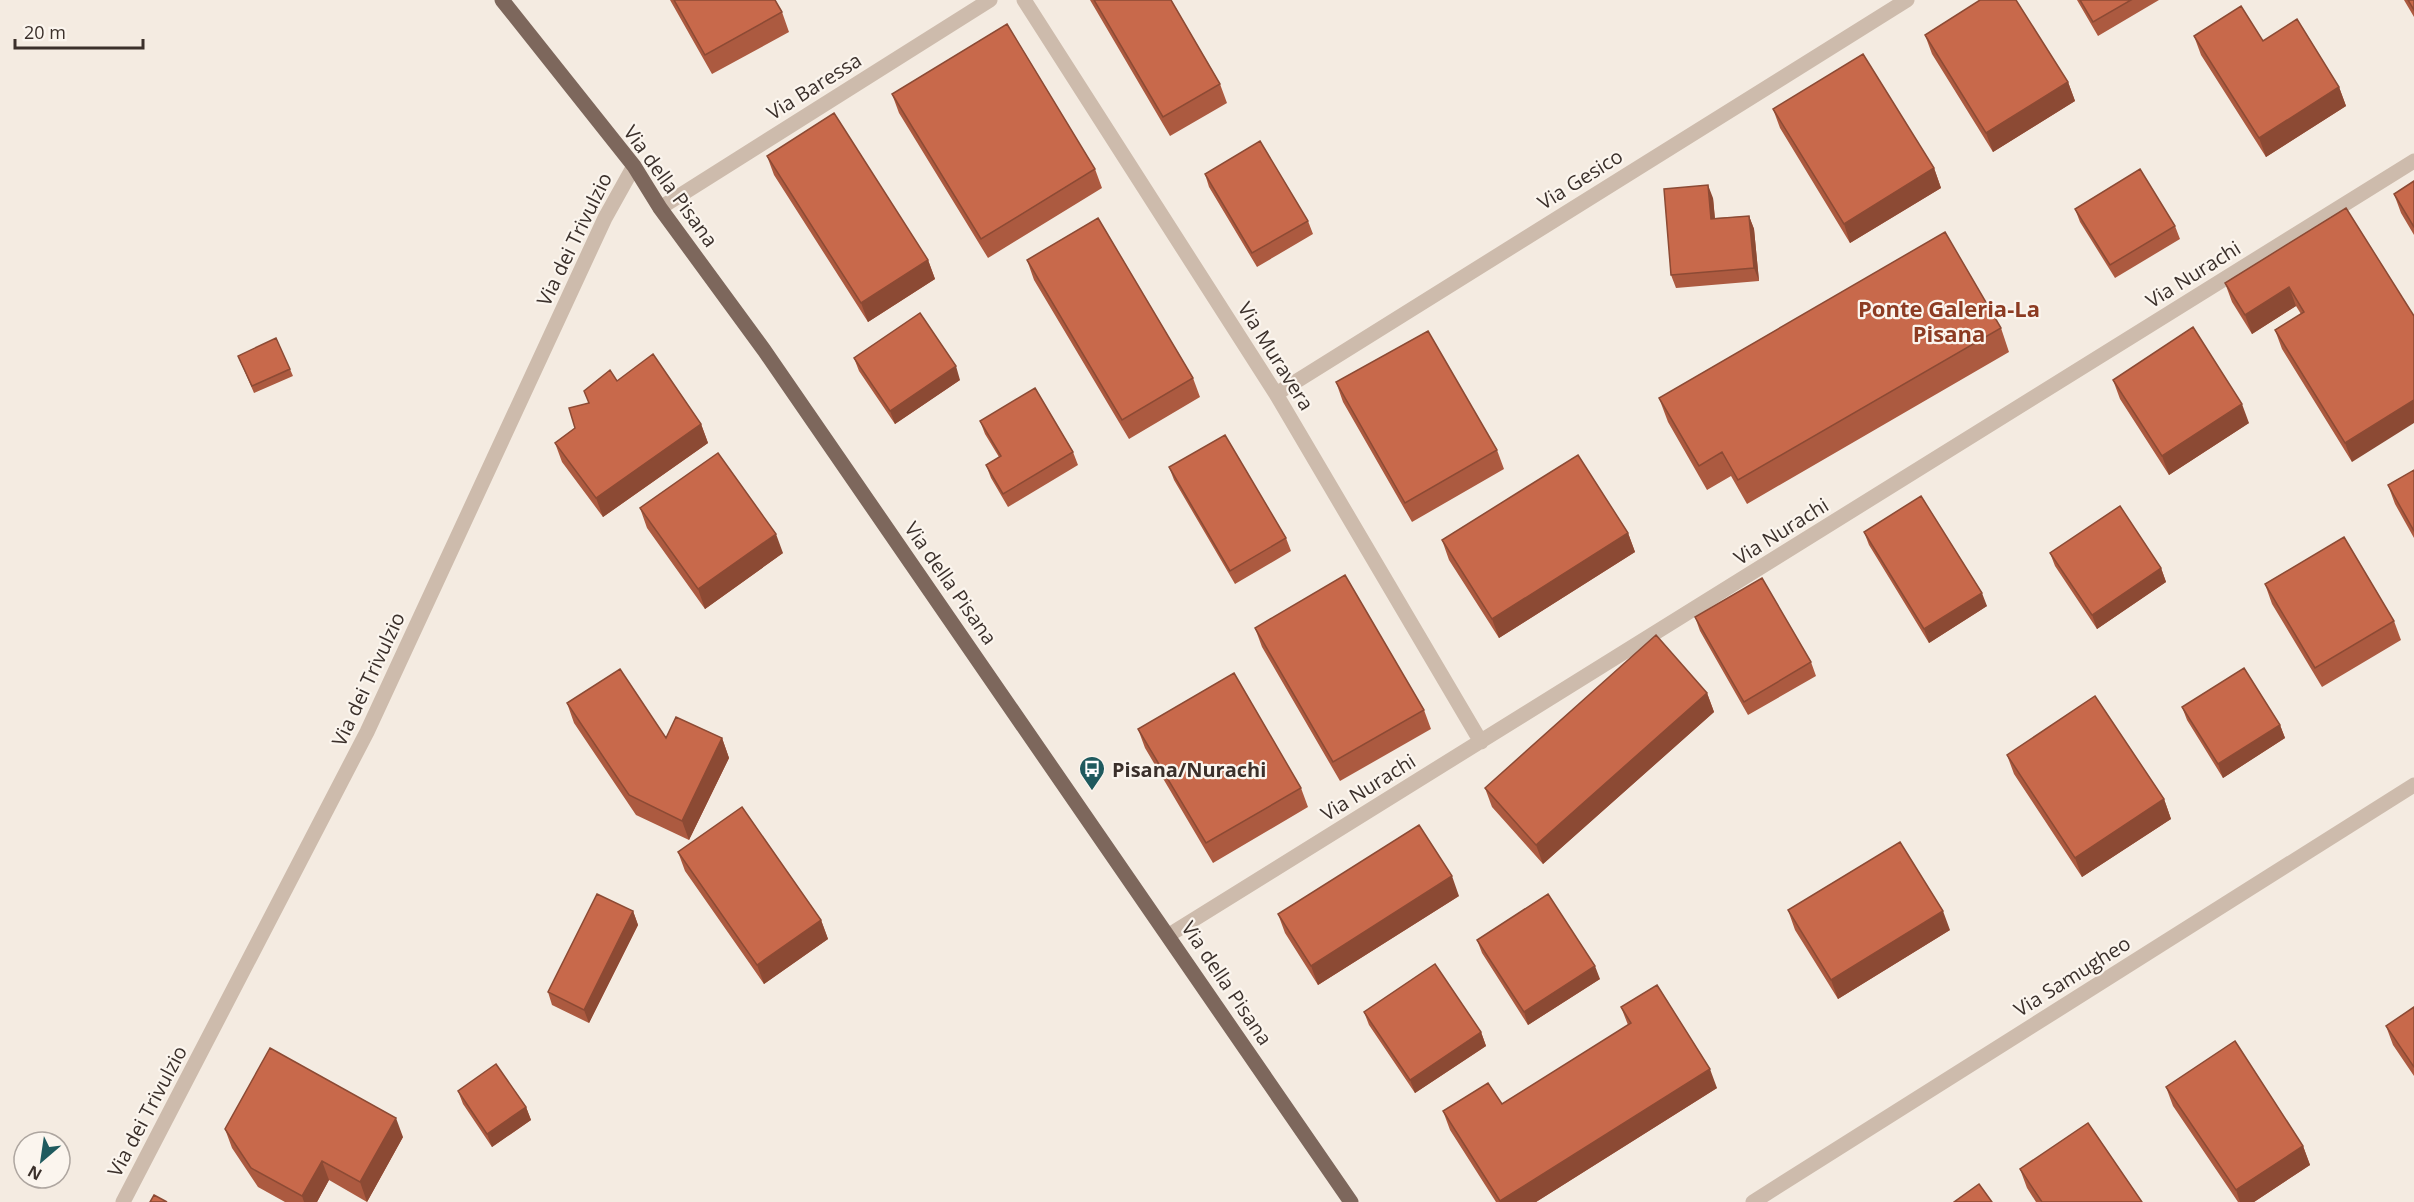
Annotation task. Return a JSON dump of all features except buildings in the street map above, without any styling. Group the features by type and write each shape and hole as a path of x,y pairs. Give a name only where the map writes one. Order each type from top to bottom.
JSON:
{"main road":[{"name":"Via della Pisana","path":"502,0 634,166 660,208 764,350 1351,1202"}],"street":[{"name":"Via Baressa","path":"660,208 990,0"},
{"name":"Via Muravera","path":"1024,0 1276,394 1481,742"},
{"name":"Via Gesico","path":"1276,394 1907,0"},
{"name":"Via Nurachi","path":"1169,935 2414,161"},
{"name":"Via dei Trivulzio","path":"123,1202 367,732 605,218 634,166"},
{"name":"Via Samugheo","path":"1753,1202 2414,785"}],"place":[{"name":"Pisana/Nurachi","path":"1092,792"}],"district":[{"name":"Ponte Galeria-La Pisana","path":"1949,320"}]}
